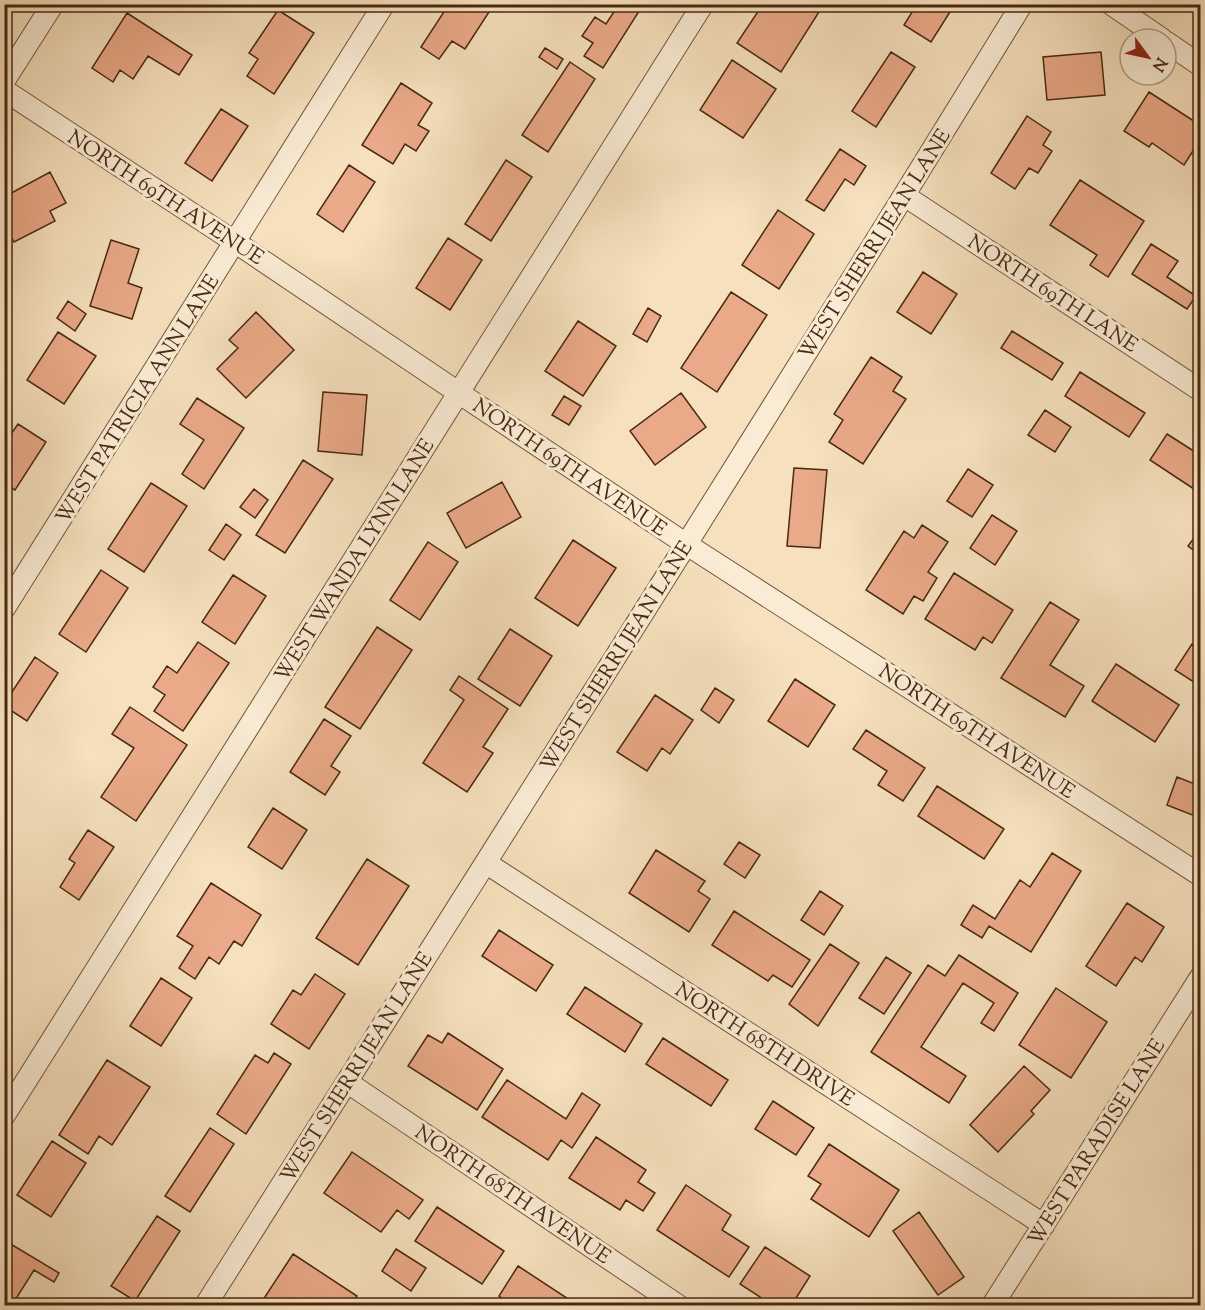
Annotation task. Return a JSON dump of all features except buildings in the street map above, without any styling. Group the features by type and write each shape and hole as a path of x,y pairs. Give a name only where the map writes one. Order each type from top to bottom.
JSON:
{"street":[{"path":"4,81 53,4"},
{"name":"WEST PATRICIA ANN LANE","path":"4,609 384,4"},
{"name":"WEST WANDA LYNN LANE","path":"4,1116 703,4"},
{"name":"WEST SHERRI JEAN LANE","path":"206,1305 905,196 1022,4"},
{"path":"1111,4 1145,27"},
{"path":"1178,50 1200,65"},
{"name":"NORTH 69TH AVENUE","path":"4,90 686,544 1200,875"},
{"name":"NORTH 69TH LANE","path":"905,196 1200,390"},
{"name":"NORTH 68TH DRIVE","path":"486,863 1044,1225"},
{"name":"WEST PARADISE LANE","path":"992,1305 1200,978"},
{"name":"NORTH 68TH AVENUE","path":"347,1082 679,1305"}]}
